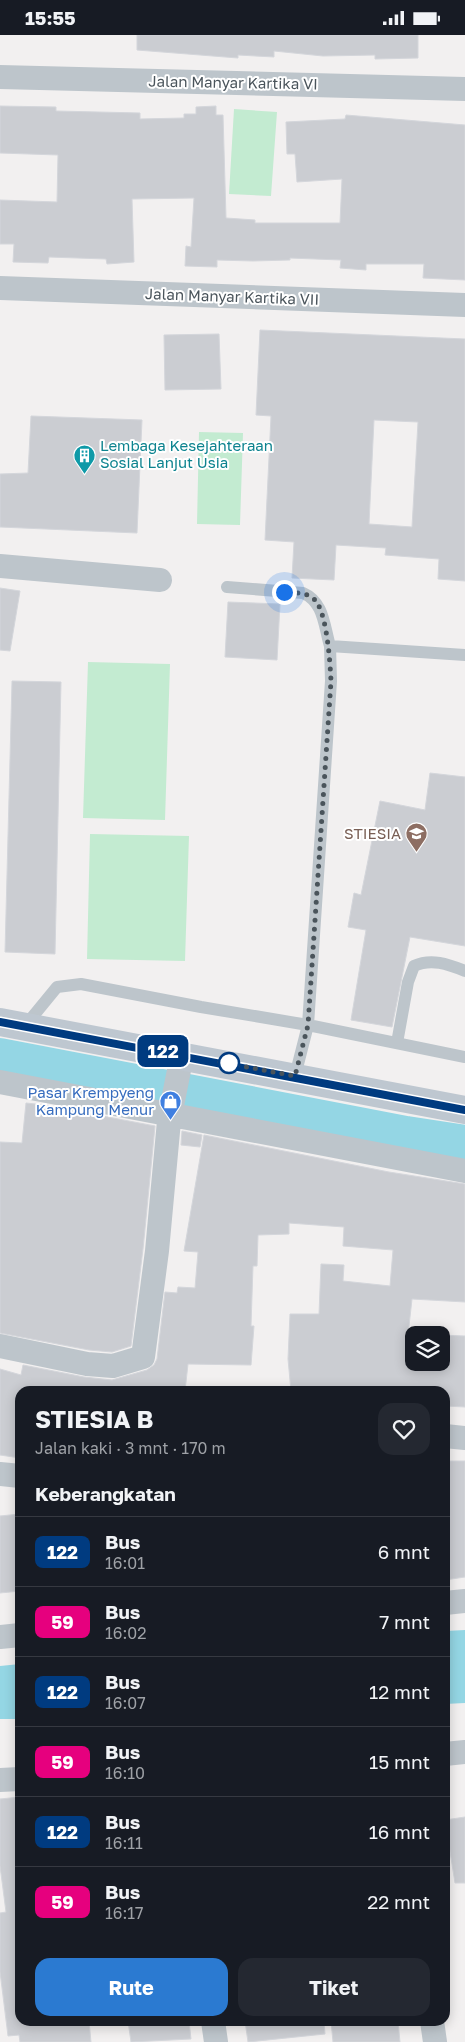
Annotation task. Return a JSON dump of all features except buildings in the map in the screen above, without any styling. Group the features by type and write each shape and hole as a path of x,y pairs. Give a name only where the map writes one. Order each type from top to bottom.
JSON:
{"street":[{"name":"Jalan Manyar Kartika VI","path":"0,77 465,89"},
{"name":"Jalan Manyar Kartika VII","path":"0,288 465,305"},
{"path":"0,566 160,580"},
{"path":"13,1024 295,1076 465,1110"},
{"path":"0,1346 87,1364 114,1366 143,1357 157,1251 172,1102 182,1055"},
{"path":"0,1081 172,1102 465,1171"},
{"path":"450,1436 465,1438"},
{"path":"0,1474 15,1476"},
{"path":"450,1602 465,1601"},
{"path":"0,1637 15,1636"},
{"path":"450,1754 465,1752"},
{"path":"0,1780 15,1779"},
{"path":"214,2026 216,2042"},
{"path":"433,2026 435,2042"}],"lane":[{"path":"227,587 303,593 312,597 318,604 330,646 331,681 308,1025 295,1076"},
{"path":"330,646 465,655"},
{"path":"397,1043 408,982 414,967 424,961 440,963 465,971"},
{"path":"13,1024 57,987 82,984 308,1025 465,1057"}],"green space":[{"path":"234,109 277,112 271,196 229,194"},
{"path":"199,432 243,433 240,525 197,524"},
{"path":"88,662 170,664 165,820 83,818"},
{"path":"90,834 189,836 185,961 87,959"}],"water":[{"path":"465,1630 465,1703 450,1704 450,1631"},
{"path":"15,1664 15,1719 0,1719 0,1666"}],"waterway":[{"path":"0,1059 406,1137 465,1146"}],"bus line":[{"name":"122","path":"0,1022 276,1072 465,1110"}],"place":[{"name":"Lembaga Kesejahteraan Sosial Lanjut Usia","path":"84,474"},
{"name":"STIESIA","path":"417,853"},
{"name":"Pasar Krempyeng Kampung Menur","path":"170,1121"}],"route":[{"path":"229,1063 220,1062 295,1076 308,1025 331,681 330,646 318,604 312,597 303,593 284,592"}]}
